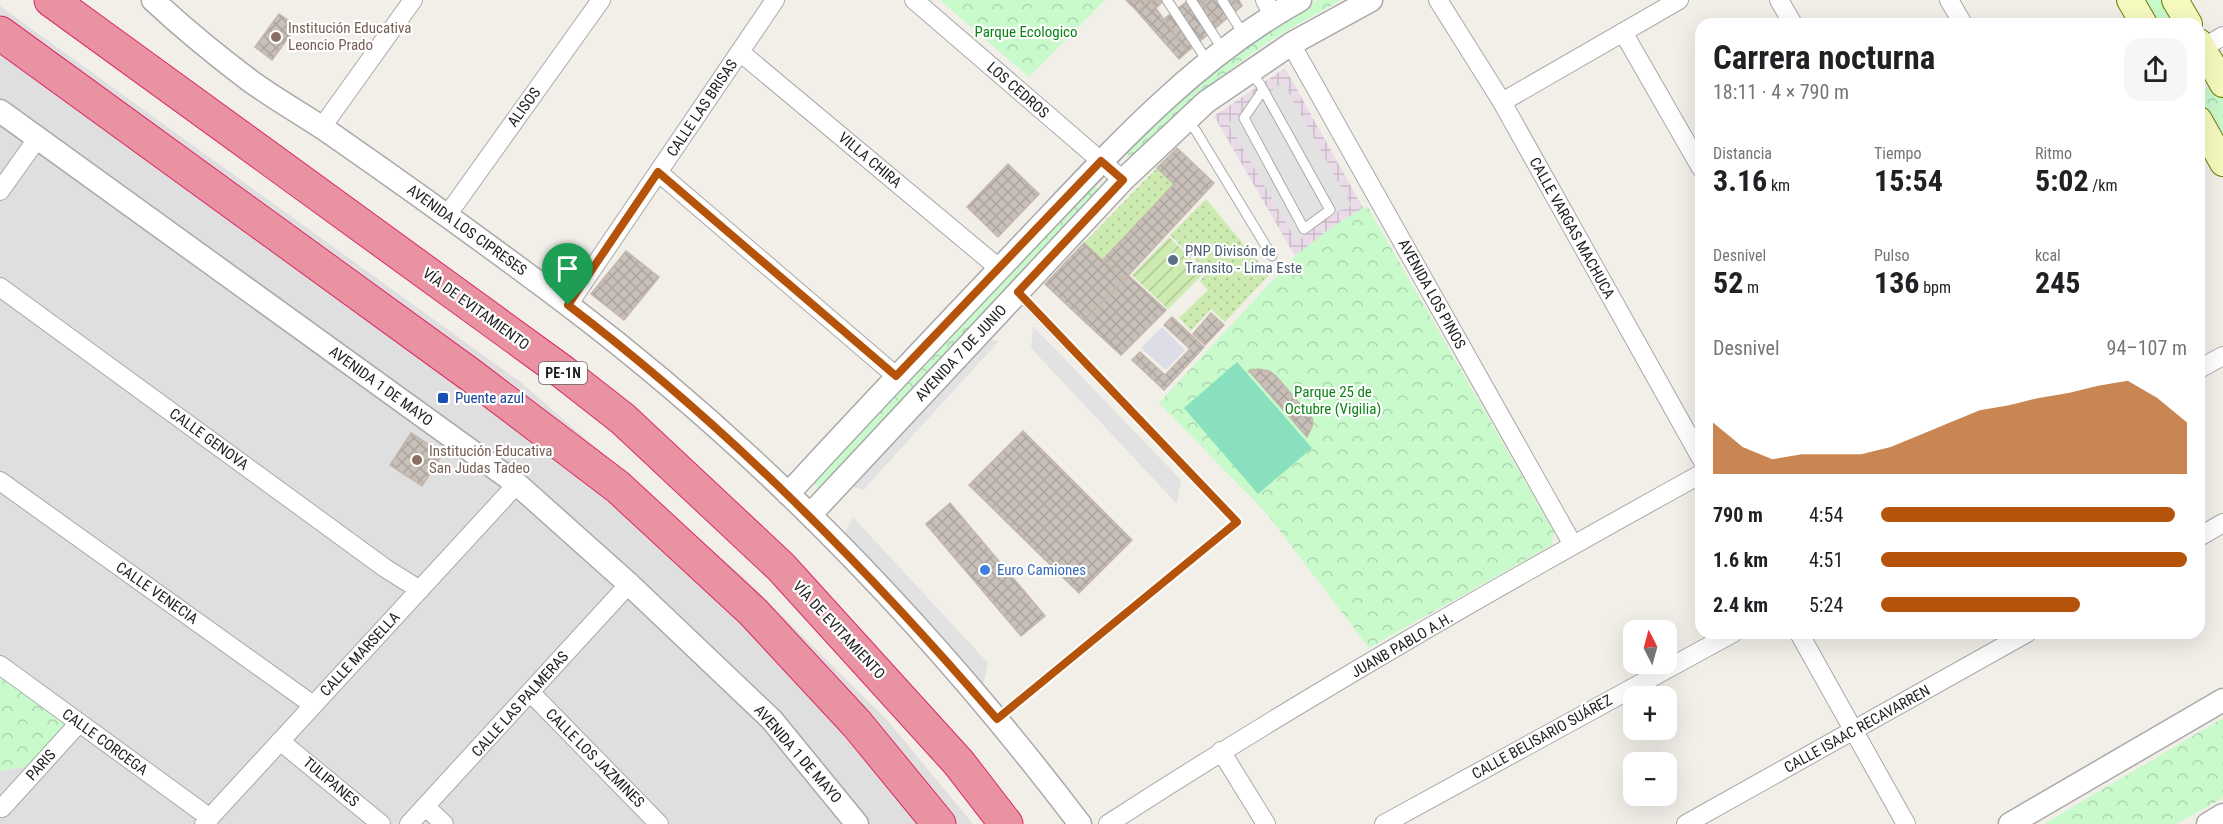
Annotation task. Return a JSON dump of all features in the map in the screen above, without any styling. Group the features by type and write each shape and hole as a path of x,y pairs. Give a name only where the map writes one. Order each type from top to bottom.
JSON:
{"highway":[{"name":"VÍA DE EVITAMIENTO","path":"51,0 563,372 623,420 780,567 951,755 1006,824"},
{"path":"0,33 472,376 618,487 753,612 858,724 939,824"}],"main road":[{"path":"2130,0 2140,18"},
{"path":"2175,0 2186,18"},
{"path":"2206,44 2223,84"},
{"path":"2205,131 2223,163"}],"street":[{"name":"AVENIDA LOS CIPRESES","path":"153,0 251,81 448,214 626,349 692,405 810,515 939,651 1026,753 1080,824"},
{"path":"322,127 413,0"},
{"name":"ALISOS","path":"448,214 601,0"},
{"name":"CALLE LAS BRISAS","path":"568,305 775,0"},
{"name":"LOS CEDROS","path":"914,0 1123,180"},
{"name":"AVENIDA 7 DE JUNIO","path":"788,494 896,376 1101,161 1172,92 1215,56 1245,35 1269,8 1300,0"},
{"name":"AVENIDA 7 DE JUNIO","path":"810,515 1123,180 1206,102 1256,81 1291,44 1371,0"},
{"name":"CALLE VARGAS MACHUCA","path":"1438,0 1502,102 1695,447"},
{"path":"1502,102 1679,0"},
{"path":"1779,0 1789,18"},
{"path":"1949,0 1960,18"},
{"path":"1623,32 1695,158"},
{"name":"AVENIDA LOS PINOS","path":"1291,44 1573,545"},
{"name":"VILLA CHIRA","path":"740,52 1000,268"},
{"name":"AVENIDA 1 DE MAYO","path":"0,111 517,484 629,584 772,720 857,824"},
{"path":"0,191 37,139"},
{"path":"658,172 896,376"},
{"name":"CALLE GENOVA","path":"0,286 385,568 420,590"},
{"path":"2205,366 2223,356"},
{"name":"JUANB PABLO A.H.","path":"1108,824 1221,751 1573,545 1695,477"},
{"name":"CALLE VENECIA","path":"0,481 313,705"},
{"name":"CALLE MARSELLA","path":"207,821 517,484"},
{"path":"2205,534 2223,523"},
{"name":"CALLE LAS PALMERAS","path":"410,824 629,584"},
{"name":"CALLE BELISARIO SUÁREZ","path":"1384,824 1721,639"},
{"path":"1802,639 1906,824"},
{"name":"CALLE ISAAC RECAVARREN","path":"1686,824 2016,639"},
{"name":"CALLE CORCEGA","path":"0,665 207,821"},
{"name":"CALLE LOS JAZMINES","path":"531,693 659,824"},
{"path":"2010,824 2223,700"},
{"name":"PARIS","path":"2,808 79,723"},
{"name":"TULIPANES","path":"280,741 381,824"},
{"path":"1221,751 1266,824"},
{"path":"426,807 444,824"},
{"path":"2208,824 2223,815"}],"lane":[{"path":"1167,0 1215,56"},
{"path":"1191,0 1215,56"},
{"path":"1222,0 1245,35"},
{"path":"1256,81 1330,210 1304,229 1244,118 1256,81"},
{"path":"1187,120 1196,131 1272,256"},
{"path":"997,719 1237,522 1018,292"}],"shaded area":[{"path":"0,6 523,384 741,575 888,721 973,824 0,824"},
{"path":"1285,68 1363,208 1332,227 1295,256 1214,116"},
{"path":"1283,82 1351,205 1327,217 1297,242 1228,123"},
{"path":"1033,326 1181,480 1177,504 1031,348"},
{"path":"1162,327 1185,350 1166,370 1141,348"},
{"path":"985,338 999,341 863,490 845,484"},
{"path":"853,517 988,663 983,685 845,533"}],"green space":[{"name":"Parque Ecologico","path":"940,0 1105,0 1029,77"},
{"path":"1317,0 1341,0 1273,39 1235,66 1182,110 1132,159 1123,150 1149,125 1267,29"},
{"path":"2140,0 2168,0 2178,18 2150,18"},
{"path":"2215,83 2223,98 2223,147 2205,116 2205,89"},
{"path":"1157,168 1174,184 1103,260 1084,243"},
{"path":"1091,182 1101,191 823,493 811,482"},
{"path":"1206,199 1269,275 1225,322 1211,309 1191,331 1179,318 1208,290 1200,281 1208,272 1170,235"},
{"name":"Parque 25 de Octubre (Vigilia)","path":"1367,206 1554,532 1552,545 1369,648 1267,514 1159,403 1295,256 1332,227"},
{"path":"1169,237 1205,272 1168,309 1132,275"},
{"path":"1237,362 1312,448 1258,494 1184,408"},
{"path":"0,676 66,722 51,749 29,766 0,771"},
{"path":"2223,718 2223,798 2176,824 2044,824"}],"building":[{"path":"1126,0 1150,0 1137,11"},
{"path":"1150,0 1162,0 1163,1 1156,8"},
{"path":"1150,0 1187,52 1179,59 1137,11"},
{"path":"1189,0 1201,0 1219,25 1187,52 1164,19"},
{"path":"1201,0 1239,0 1242,6 1219,25"},
{"name":"Institución Educativa Leoncio Prado","path":"279,14 297,26 272,60 255,47"},
{"path":"1177,148 1214,183 1124,280 1103,260 1174,184 1157,168"},
{"path":"1008,164 1039,194 998,237 967,207"},
{"path":"1084,243 1124,280 1084,321 1045,284"},
{"path":"626,251 659,277 624,320 591,294"},
{"path":"1128,275 1166,310 1121,355 1084,321"},
{"path":"1211,313 1224,325 1205,345 1193,334"},
{"path":"1172,317 1204,347 1164,390 1132,360 1140,352 1165,375 1190,349 1164,325"},
{"path":"1258,369 1275,375 1312,418 1313,424 1307,437 1249,371"},
{"path":"1023,431 1132,540 1079,593 969,485"},
{"name":"Institución Educativa San Judas Tadeo","path":"411,433 443,454 422,486 390,465"},
{"name":"Euro Camiones","path":"950,503 1045,616 1021,636 926,524"}],"place":[{"name":"Institución Educativa Leoncio Prado","path":"276,37"},
{"name":"PNP Divisón de Transito - Lima Este","path":"1173,260"},
{"name":"Puente azul","path":"443,398"},
{"name":"Institución Educativa San Judas Tadeo","path":"417,460"},
{"name":"Euro Camiones","path":"985,570"}],"route":[{"path":"1101,161 1123,180 1018,292 1237,522 997,719 939,651 810,515 692,405 626,349 568,305 658,172 896,376 1101,161"}]}
